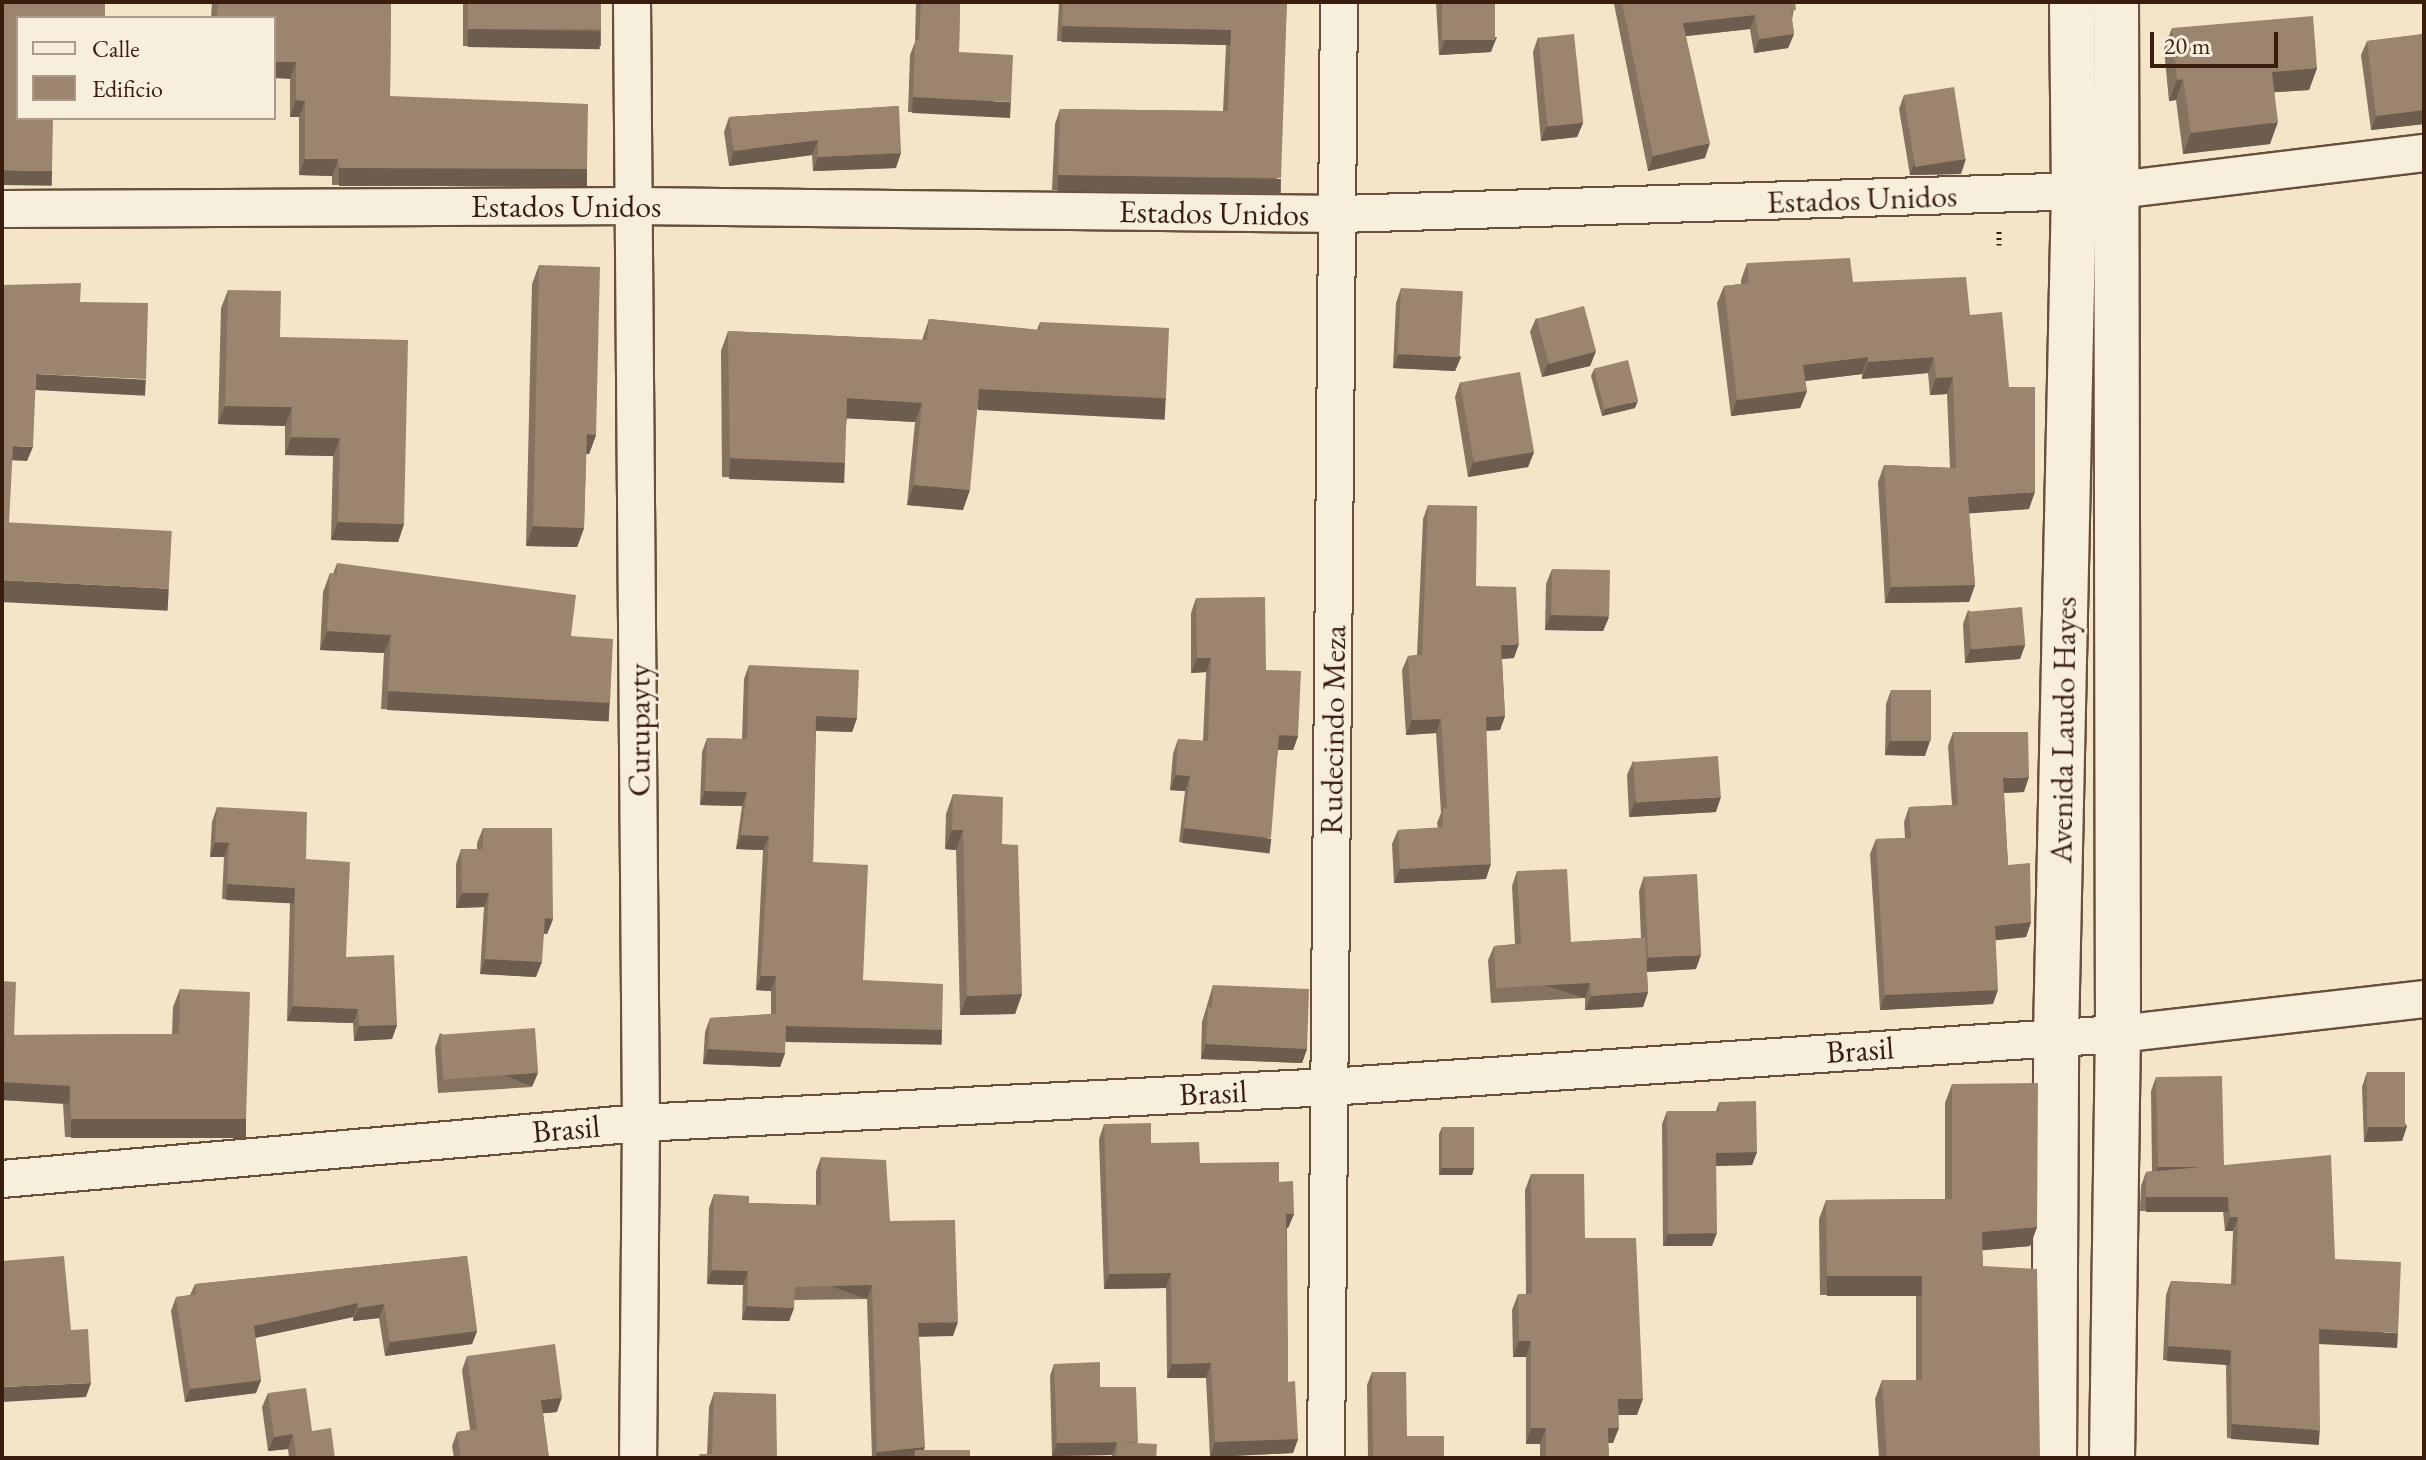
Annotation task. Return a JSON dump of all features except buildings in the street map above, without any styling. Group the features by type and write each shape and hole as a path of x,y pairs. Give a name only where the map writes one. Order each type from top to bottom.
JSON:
{"street":[{"name":"Curupayty","path":"632,2 641,1123 638,1458"},
{"name":"Rudecindo Meza","path":"1326,1458 1328,1087 1341,214 1339,2"},
{"name":"Avenida Laudo Hayes","path":"2054,1458 2056,1036 2074,193 2072,2"},
{"name":"Avenida Laudo Hayes","path":"2112,1458 2118,1034 2116,2"},
{"name":"Estados Unidos","path":"2,209 636,206 1341,214 2074,193 2424,153"},
{"name":"Brasil","path":"2,1179 641,1123 1328,1087 2118,1034 2424,999"}]}
